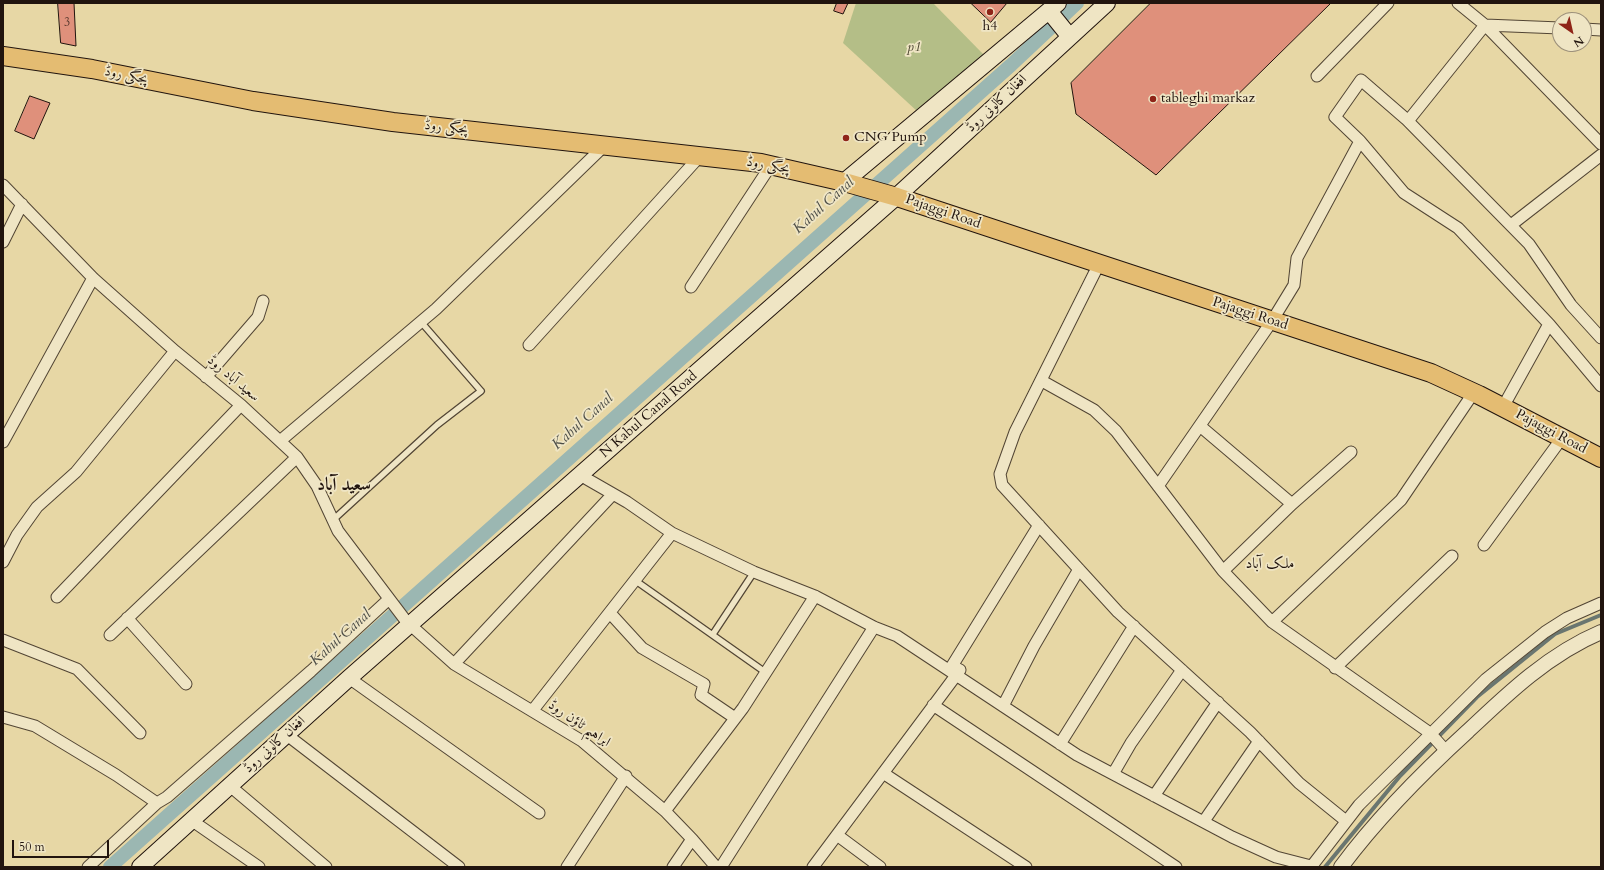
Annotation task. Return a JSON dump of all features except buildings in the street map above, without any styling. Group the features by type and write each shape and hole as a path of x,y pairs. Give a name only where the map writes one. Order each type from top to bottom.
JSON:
{"main road":[{"name":"افغان کالونی روڈ","path":"892,199 1068,34 1107,3"},
{"path":"850,184 1054,11 1068,34"},
{"name":"پجگی روڈ","path":"3,56 92,69 261,102 393,122 771,165 850,184 892,199"},
{"name":"Pajaggi Road","path":"892,199 1099,264 1432,373 1474,392 1601,458"},
{"name":"N Kabul Canal Road","path":"408,622 580,475 892,199"},
{"name":"افغان کالونی روڈ","path":"140,867 349,678 408,622"}],"street":[{"path":"1317,76 1388,3"},
{"path":"1458,3 1485,25 1601,144"},
{"path":"1485,25 1552,28"},
{"path":"1408,121 1485,25"},
{"path":"1601,338 1571,304 1529,244 1408,121 1361,80 1335,117 1360,140 1404,193 1458,228 1548,324 1601,386"},
{"path":"1158,486 1272,321 1294,285 1297,258 1360,140"},
{"path":"280,441 421,322 604,146"},
{"path":"1511,225 1601,155"},
{"path":"529,345 700,156"},
{"path":"691,287 771,165"},
{"name":"سعید آباد روڈ","path":"3,185 93,278 175,351 241,405 297,457 316,486 338,531 408,622"},
{"path":"3,242 22,204"},
{"path":"1099,264 1042,381 1015,432 1000,474 1002,485 1118,612 1218,702 1259,741 1299,783 1346,821"},
{"path":"3,442 93,278"},
{"path":"206,377 258,316 263,301"},
{"path":"1503,407 1548,324"},
{"path":"3,562 17,535 37,507 76,472 175,351"},
{"path":"1042,381 1094,410 1116,431 1223,571 1272,622 1335,668 1432,735 1445,749"},
{"path":"1272,622 1400,500 1474,392"},
{"path":"57,597 241,405"},
{"path":"1200,426 1292,504"},
{"path":"1484,545 1562,438"},
{"path":"1223,571 1292,504 1351,452"},
{"path":"110,635 297,457"},
{"path":"580,475 614,494 672,532 754,572 815,596 874,627 897,636 1060,744 1154,796 1232,837 1276,857 1311,867 1359,805 1432,735 1486,679 1535,640 1567,618 1601,603"},
{"path":"454,664 614,494"},
{"path":"812,867 960,670 952,666 1038,525"},
{"path":"532,710 636,581 672,532"},
{"path":"1335,668 1452,556"},
{"path":"1003,706 1034,646 1079,569"},
{"path":"665,811 735,718 815,596"},
{"path":"88,867 157,803 167,797 305,677 389,599"},
{"path":"610,614 642,648 704,684 701,695 735,718"},
{"path":"127,618 186,684"},
{"name":"ابراہیم ٹاؤن روڈ","path":"408,622 454,664 582,741 626,776 665,811 716,867"},
{"path":"1060,744 1134,626"},
{"path":"721,867 874,627"},
{"path":"1341,867 1373,827 1445,749 1545,663 1569,648 1601,632"},
{"path":"3,640 77,669 140,732"},
{"path":"1113,774 1131,743 1182,670"},
{"path":"349,678 539,813"},
{"path":"1154,796 1218,702"},
{"path":"933,705 1176,867"},
{"path":"3,717 35,726 122,779 157,803"},
{"path":"287,734 459,867"},
{"path":"1204,821 1259,741"},
{"path":"883,773 1026,867"},
{"path":"567,867 626,776"},
{"path":"230,786 326,867"},
{"path":"191,820 259,867"},
{"path":"836,835 880,867"},
{"path":"672,867 692,839"}],"lane":[{"path":"333,520 437,425 481,391 421,322"},
{"path":"713,634 754,572"},
{"path":"636,581 765,672"}],"green space":[{"name":"p1","path":"856,3 933,3 984,55 918,112 843,43"}],"waterway":[{"name":"Kabul Canal","path":"110,867 1011,65 1077,3"},
{"path":"1325,867 1400,776 1477,697 1555,634 1601,615"}],"place":[{"name":"h4","path":"990,12"},
{"name":"tableghi markaz","path":"1153,99"},
{"name":"CNG Pump","path":"846,138"}],"district":[{"name":"سعید آباد","path":"344,486"},
{"name":"ملک آباد","path":"1270,565"}]}
